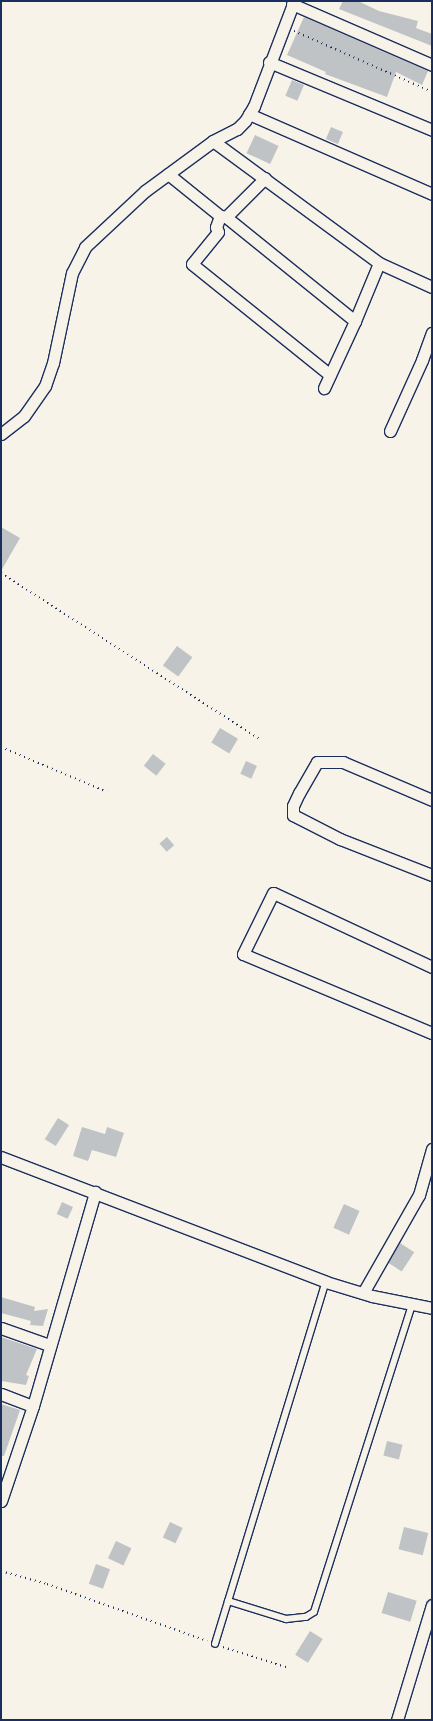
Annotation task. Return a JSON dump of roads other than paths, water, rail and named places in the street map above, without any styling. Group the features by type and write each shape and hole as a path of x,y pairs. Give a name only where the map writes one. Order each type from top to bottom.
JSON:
{"street":[{"path":"1,434 24,416 45,386 72,273 85,247 145,191 213,141 237,129 249,114 293,3 432,65"},
{"path":"269,62 432,130"},
{"path":"249,114 432,194"},
{"path":"213,141 379,263 432,287"},
{"path":"168,174 355,320"},
{"path":"265,178 223,216 216,226 218,232 192,264 330,375"},
{"path":"324,388 379,263"},
{"path":"390,431 432,333"},
{"path":"432,800 343,762 317,762 293,806 293,815 340,839 432,875"},
{"path":"432,967 273,893 243,954 432,1033"},
{"path":"367,1295 419,1195 432,1149"},
{"path":"1,1157 326,1282 367,1295 432,1308"},
{"path":"1,1501 7,1464 33,1406 49,1345 95,1192"},
{"path":"1,1328 49,1345"},
{"path":"1,1394 33,1406"},
{"path":"397,1720 432,1605"}],"lane":[{"path":"215,1644 326,1282"},
{"path":"228,1601 286,1619 306,1617 314,1612 412,1305"}]}
